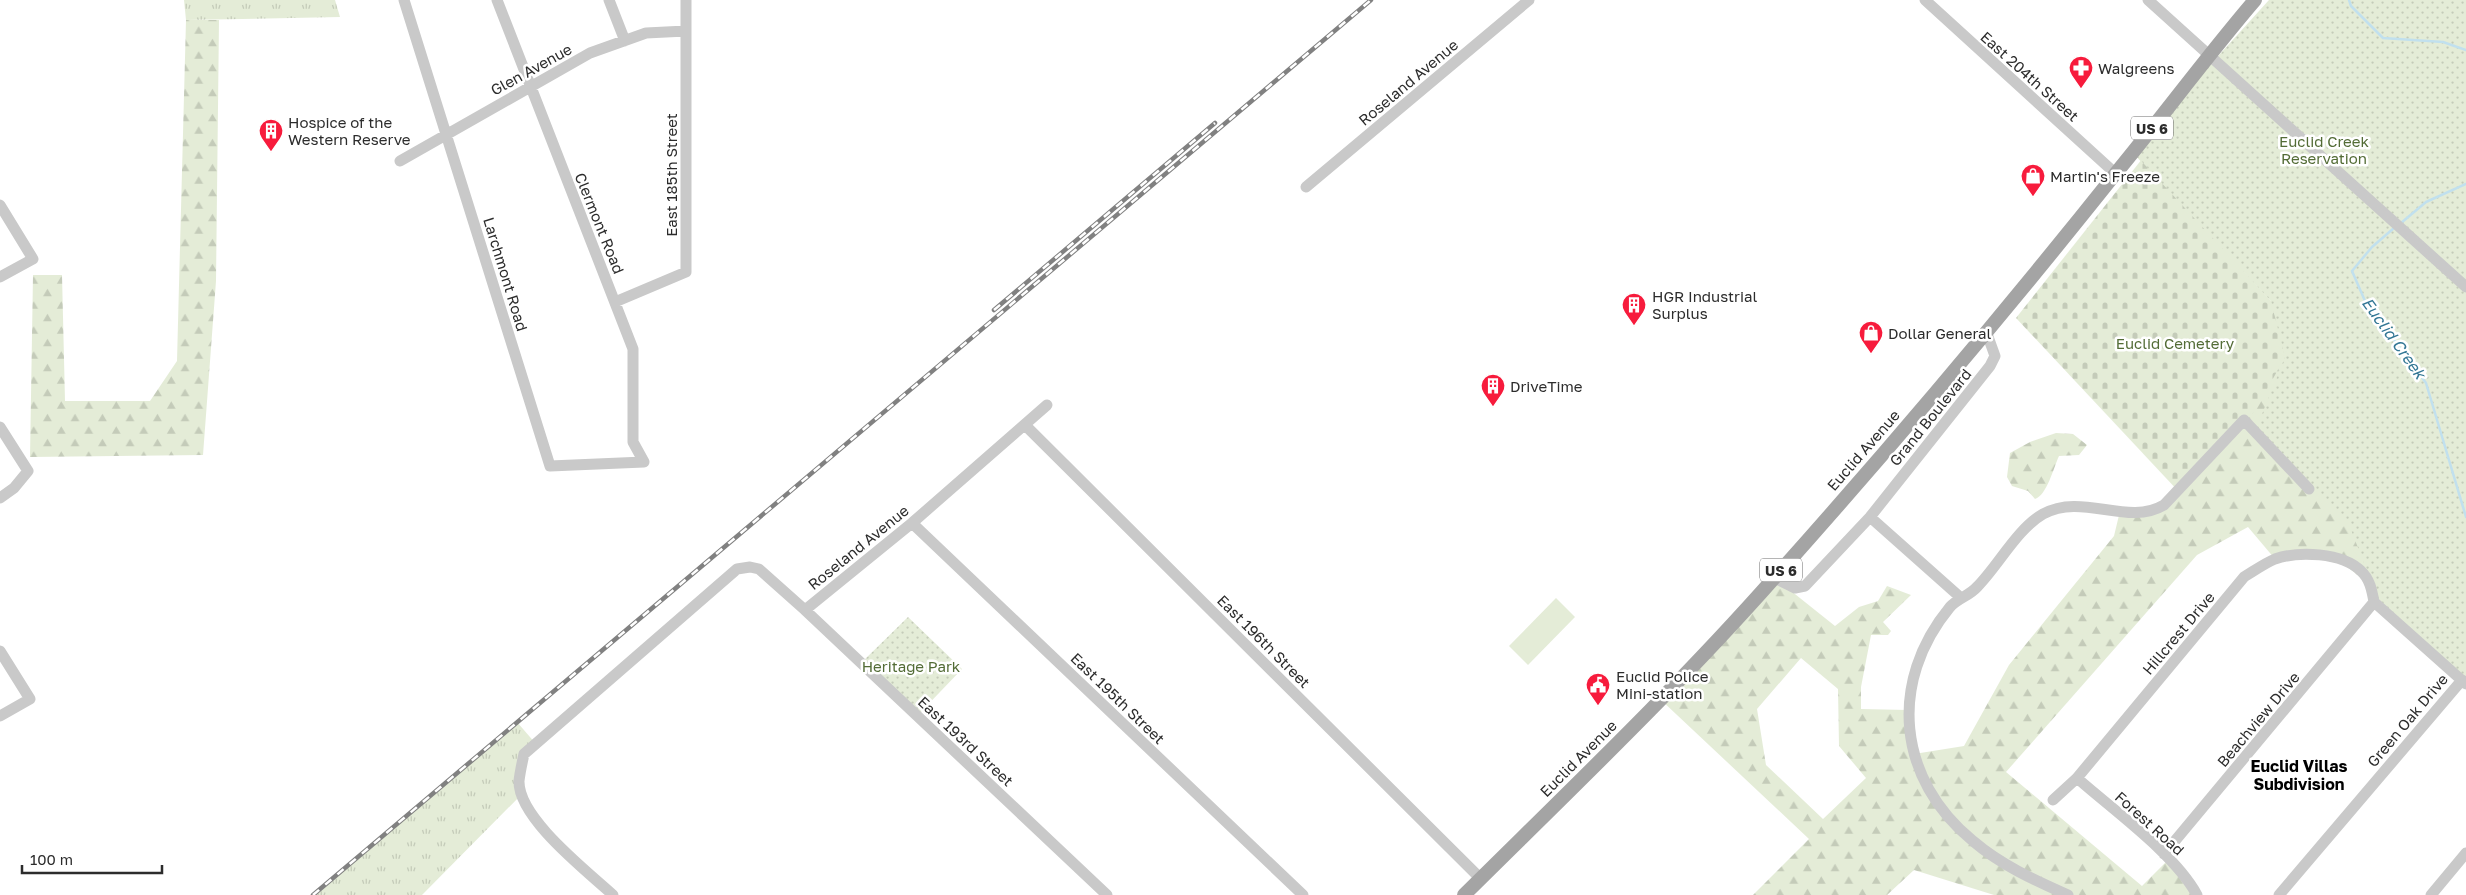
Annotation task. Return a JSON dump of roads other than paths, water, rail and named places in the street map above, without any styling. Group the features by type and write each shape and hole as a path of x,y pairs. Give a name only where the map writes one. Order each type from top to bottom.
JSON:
{"main road":[{"name":"Euclid Avenue","path":"1464,895 1692,667 1775,578 1986,331 2116,174 2209,54 2255,0"}],"street":[{"name":"Larchmont Road","path":"404,0 550,466 644,462"},
{"name":"Clermont Road","path":"496,0 633,349 633,442 644,462"},
{"path":"609,0 625,41"},
{"name":"East 185th Street","path":"615,302 686,272 686,0"},
{"name":"Roseland Avenue","path":"1306,187 1529,0"},
{"name":"East 204th Street","path":"1925,0 2116,174"},
{"path":"2148,0 2466,288"},
{"name":"Glen Avenue","path":"400,161 530,86 590,54 646,33 686,31"},
{"path":"0,205 33,259 0,277"},
{"name":"Grand Boulevard","path":"1775,578 1795,588 1805,586 1870,517 1990,366 1995,356 1986,331"},
{"name":"Roseland Avenue","path":"613,895 546,831 524,803 519,782 524,754 737,570 750,566 759,569 805,610 912,523 1047,405"},
{"path":"2068,895 2007,866 1970,840 1934,798 1919,770 1914,754 1908,715 1910,691 1920,654 1937,625 1960,597 1977,588 2028,525 2041,515 2067,506 2136,513 2157,509 2244,420 2309,489"},
{"name":"East 196th Street","path":"1025,425 1481,879"},
{"path":"0,427 28,471 14,488 0,498"},
{"path":"1870,517 1960,597"},
{"name":"East 195th Street","path":"912,523 1303,895"},
{"name":"Hillcrest Drive","path":"2053,800 2077,778 2244,577 2275,559 2312,554 2335,557 2360,570 2371,586 2374,602"},
{"path":"2374,602 2464,682"},
{"name":"Beachview Drive","path":"2164,854 2374,602"},
{"name":"East 193rd Street","path":"805,610 1107,895"},
{"path":"0,651 30,699 0,716"},
{"name":"Green Oak Drive","path":"2279,895 2464,682"},
{"name":"Forest Road","path":"2077,778 2164,854 2188,878 2197,895"},
{"path":"2431,895 2466,853"}],"waterway":[{"name":"Euclid Creek","path":"2349,0 2351,6 2383,38 2443,42 2466,50"},
{"name":"Euclid Creek","path":"2401,223 2426,202 2466,184"},
{"name":"Euclid Creek","path":"2394,228 2372,247 2352,271 2365,301 2426,383 2466,517"}],"railway":[{"path":"313,895 1371,0"},
{"path":"994,310 1215,123"}],"place":[{"name":"Walgreens","path":"2081,89"},
{"name":"Hospice of the Western Reserve","path":"271,152"},
{"name":"Martin's Freeze","path":"2033,197"},
{"name":"HGR Industrial Surplus","path":"1634,326"},
{"name":"Dollar General","path":"1871,354"},
{"name":"DriveTime","path":"1493,407"},
{"name":"Euclid Police Mini-station","path":"1598,706"}],"district":[{"name":"Euclid Villas Subdivision","path":"2299,775"}],"park label":[{"name":"Euclid Creek Reservation","path":"2324,150"},
{"name":"Euclid Cemetery","path":"2175,343"},
{"name":"Heritage Park","path":"911,666"}]}
